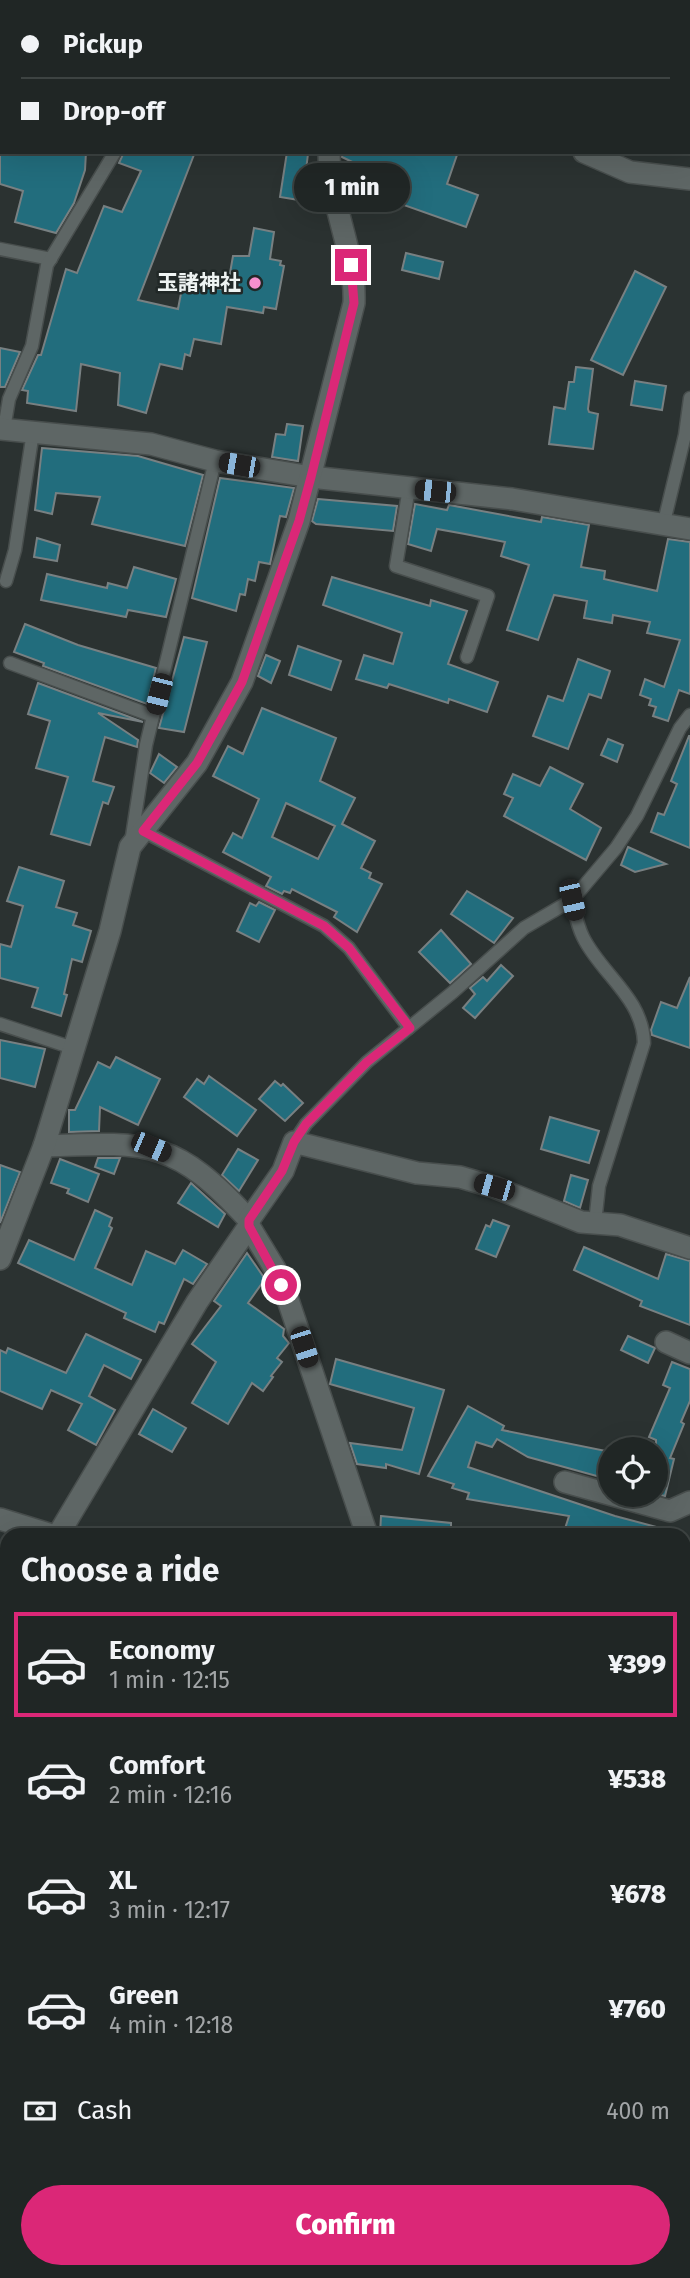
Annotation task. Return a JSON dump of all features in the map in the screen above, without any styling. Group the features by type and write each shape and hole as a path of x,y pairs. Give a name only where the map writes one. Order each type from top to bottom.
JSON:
{"street":[{"path":"0,1259 44,1146 137,839 197,763 242,682 299,521 354,303 352,271 330,183 329,154"},
{"path":"589,154 630,172 690,179"},
{"path":"2,429 151,444 215,461 311,477 512,499 664,522 690,529"},
{"path":"62,1528 197,1302 282,1171 294,1142 417,1173 460,1177 494,1187 581,1222 620,1225 690,1248"},
{"path":"44,1146 114,1143 151,1147 180,1158 216,1184 249,1223 275,1269 288,1300 365,1528"},
{"path":"666,1342 690,1353"},
{"path":"565,1482 670,1511 690,1502"},
{"path":"0,1519 29,1528"}],"lane":[{"path":"2,429 9,399 32,346 51,259 114,154"},
{"path":"0,249 51,259"},
{"path":"664,522 690,398"},
{"path":"6,581 15,550 33,432"},
{"path":"215,461 139,778 137,839 324,926 349,948 410,1028"},
{"path":"409,488 396,566 488,596 467,657"},
{"path":"10,663 153,716"},
{"path":"294,1142 306,1124 367,1062 524,928 572,900 616,848 637,816 680,728 690,715"},
{"path":"572,900 583,939 634,1006 644,1028 644,1043 599,1186 596,1223"},
{"path":"0,1024 72,1048"}],"building":[{"path":"0,154 86,154 85,170 74,203 56,233 15,222 23,191 0,184"},
{"path":"123,154 194,154 138,300 178,309 183,283 227,290 233,256 249,256 254,228 274,232 270,259 281,261 280,265 284,266 276,309 264,307 263,313 227,307 221,344 194,339 190,356 185,354 182,369 160,364 146,413 118,405 120,373 81,364 76,411 27,403 28,391 22,390 38,355 41,355 66,269 77,273 104,206 122,212 141,171 119,163"},
{"path":"287,154 308,154 305,178 313,179 310,196 300,195 299,200 280,197"},
{"path":"342,154 457,154 447,184 478,195 466,227 398,203 404,187 342,157"},
{"path":"406,253 443,262 439,279 402,270"},
{"path":"635,271 666,287 623,375 591,360"},
{"path":"0,348 20,352 5,387 0,387"},
{"path":"576,367 593,369 588,409 589,412 598,414 593,449 549,444 554,407 565,409 569,382 574,382"},
{"path":"635,381 666,386 662,410 631,405"},
{"path":"287,424 303,426 298,461 272,457 276,434 285,435"},
{"path":"42,448 138,456 203,475 185,546 92,524 100,497 56,493 52,514 35,510"},
{"path":"220,478 294,488 286,517 280,516 270,564 259,562 255,581 248,579 245,595 240,594 236,611 192,598"},
{"path":"318,499 397,506 393,531 316,524 312,521"},
{"path":"415,504 447,510 449,505 541,522 542,517 589,525 581,567 605,571 604,579 657,591 668,539 690,542 690,694 679,690 668,721 653,716 656,707 649,705 651,699 640,695 645,679 664,687 680,640 647,633 650,622 613,615 612,623 584,618 587,601 554,595 538,640 507,630 529,565 501,556 505,542 437,529 431,551 408,544"},
{"path":"37,538 60,545 57,561 34,557"},
{"path":"134,567 176,579 166,617 128,610 126,617 41,600 47,574 107,588 108,583 127,588"},
{"path":"332,577 430,606 431,600 467,611 448,664 498,682 487,712 449,699 448,703 389,684 387,688 356,679 364,655 393,664 402,633 323,605"},
{"path":"25,624 78,645 156,668 147,704 43,666 44,663 14,652"},
{"path":"184,637 207,642 184,732 159,728"},
{"path":"298,646 341,661 331,690 289,675"},
{"path":"266,655 280,661 271,683 258,676"},
{"path":"578,659 610,671 601,698 589,694 568,749 533,736 548,696 563,701"},
{"path":"38,683 143,722 98,713 138,740 137,747 105,737 93,781 114,787 108,804 103,802 90,845 51,834 68,777 36,768 50,721 28,714"},
{"path":"262,708 336,738 320,781 355,798 342,824 375,841 361,868 371,873 369,878 382,884 357,932 334,917 337,912 292,889 290,893 284,891 282,894 266,886 271,877 223,852 233,833 242,838 259,799 213,776 228,746 243,754","holes":["286,803 335,826 318,859 272,837"]},
{"path":"689,736 690,848 651,832 658,813 664,815 677,784 671,781"},
{"path":"608,739 623,745 617,762 601,755"},
{"path":"159,754 177,767 164,783 150,773"},
{"path":"550,767 583,784 570,809 601,828 586,860 504,816 513,798 504,794 513,774 540,786"},
{"path":"628,847 666,864 635,872 621,865"},
{"path":"19,867 64,881 56,907 77,913 73,925 91,931 82,962 72,959 61,1016 32,1007 38,988 0,978 0,944 11,947 23,906 7,901"},
{"path":"467,891 513,918 494,943 451,914"},
{"path":"259,902 275,910 259,942 237,931 250,903 256,906"},
{"path":"441,930 471,964 450,983 419,952"},
{"path":"501,965 513,976 475,1018 463,1008 475,994 470,988 483,977 487,981"},
{"path":"690,977 690,1048 652,1035 651,1030 661,1002 677,1008"},
{"path":"0,1040 45,1049 35,1087 0,1078"},
{"path":"116,1057 160,1079 138,1125 100,1107 99,1131 69,1132 69,1110 75,1110 98,1062 110,1068"},
{"path":"209,1076 256,1110 237,1136 184,1097 197,1079 204,1084"},
{"path":"275,1081 281,1086 283,1084 303,1103 285,1121 259,1099"},
{"path":"550,1117 599,1131 589,1163 541,1149"},
{"path":"238,1149 258,1160 239,1191 222,1175"},
{"path":"98,1158 120,1158 114,1174 95,1167"},
{"path":"60,1159 99,1174 88,1202 67,1193 69,1189 51,1183"},
{"path":"0,1165 20,1172 0,1223"},
{"path":"571,1175 588,1180 580,1208 564,1201"},
{"path":"191,1183 225,1214 218,1227 178,1203"},
{"path":"95,1210 112,1218 109,1226 112,1228 95,1268 132,1285 146,1251 175,1264 183,1250 207,1264 193,1284 184,1279 164,1324 159,1322 155,1332 124,1318 126,1313 18,1263 29,1240 74,1260"},
{"path":"493,1220 509,1226 496,1257 476,1249 486,1225 490,1227"},
{"path":"584,1247 658,1279 666,1254 690,1261 690,1325 640,1306 642,1301 574,1270"},
{"path":"247,1253 265,1279 248,1303 284,1329 283,1336 289,1343 277,1358 282,1362 263,1391 252,1383 228,1424 192,1403 216,1362 192,1344 221,1306 214,1301"},
{"path":"86,1334 141,1360 131,1379 104,1365 89,1396 115,1410 96,1445 68,1430 82,1404 51,1390 42,1409 0,1391 0,1350 6,1353 8,1348 66,1373"},
{"path":"628,1336 655,1348 648,1363 621,1350"},
{"path":"336,1359 444,1390 419,1474 386,1464 386,1468 357,1464 350,1443 402,1450 414,1408 330,1384"},
{"path":"672,1362 690,1369 690,1401 670,1458 674,1459 668,1484 668,1437 649,1437 670,1388 663,1385"},
{"path":"468,1406 504,1426 502,1430 598,1449 598,1476 528,1457 497,1439 492,1447 476,1442 468,1467 615,1516 660,1528 565,1528 569,1516 467,1499 469,1493 452,1488 454,1484 428,1476"},
{"path":"153,1409 186,1428 172,1452 139,1434"},
{"path":"381,1516 451,1523 451,1528 380,1528"}],"place":[{"name":"玉諸神社","path":"255,283"}],"route":[{"path":"281,1285 275,1269 249,1226 249,1220 282,1171 294,1142 306,1124 367,1062 410,1028 349,948 324,926 143,831 197,763 242,682 299,521 311,477 354,303 355,284 351,265"}]}
